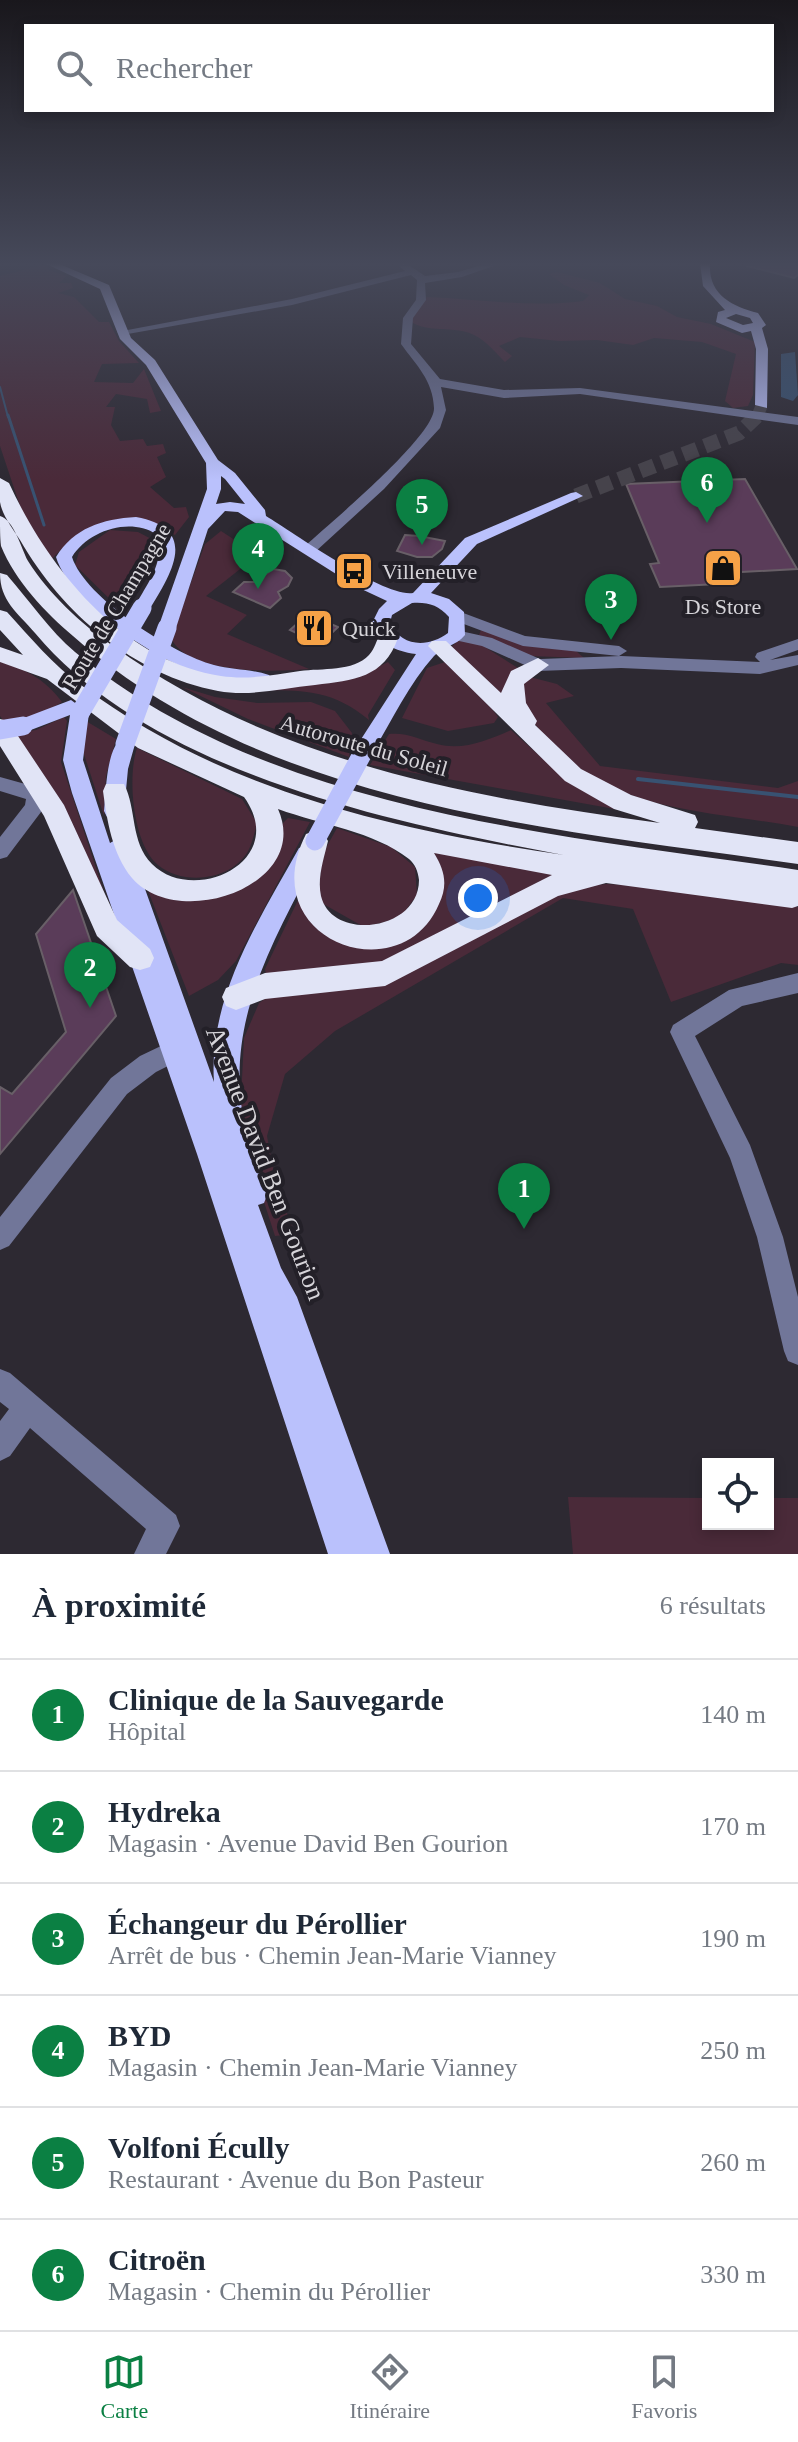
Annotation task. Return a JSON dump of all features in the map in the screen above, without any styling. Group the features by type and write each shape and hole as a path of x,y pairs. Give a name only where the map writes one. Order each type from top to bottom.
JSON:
{"highway":[{"path":"0,483 13,514 61,584 107,628 143,654 177,673 214,683 244,686 363,671 378,661 388,638"},
{"name":"Autoroute du Soleil","path":"0,522 30,577 80,632 165,693 262,742 370,778 456,798 798,853"},
{"path":"0,579 47,636 116,693 198,741 271,773 359,801 459,826 798,881"},
{"path":"0,617 60,679 144,738 253,791 373,829 413,847 427,863 433,879 429,902 420,917 403,930 381,937 347,935 331,927 317,914 307,884 315,841"},
{"path":"446,636 540,744 573,775 623,802 693,824 798,844"},
{"path":"0,654 60,679"},
{"path":"538,665 519,675 511,698 540,744"},
{"path":"8,727 55,812 107,928 140,958"},
{"path":"115,791 124,837 143,872 167,888 188,892 229,884 261,860 269,845 271,824 253,791"},
{"path":"373,829 622,874 798,898"},
{"path":"236,997 265,986 385,973 553,886 622,874"}],"main road":[{"path":"125,336 151,363 163,383 175,418 202,462 230,476 269,522"},
{"path":"758,336 762,405"},
{"path":"208,467 214,489 361,582 402,602 443,602"},
{"name":"Route de Champagne","path":"90,814 73,760 80,705 186,540 199,510 208,467"},
{"name":"Route de Champagne","path":"115,791 125,744 214,489"},
{"path":"446,636 408,648 388,638 381,623 471,541 576,496"},
{"path":"202,527 209,514 221,507 243,508"},
{"path":"282,1297 277,1269 230,1114 226,1060 236,997 249,961 366,747 403,685 446,636 443,602 450,576 469,553 531,514"},
{"path":"142,608 167,556 168,543 163,533 143,524 114,523 89,531 71,543 64,557 72,575 123,622 178,659 237,677 307,678"},
{"path":"8,727 49,719 80,705"},
{"name":"Avenue David Ben Gourion","path":"115,791 114,823 119,848 172,994 179,1048 210,1154 345,1554"},
{"name":"Avenue David Ben Gourion","path":"90,814 140,958 269,1276 282,1297 373,1554"}],"street":[{"path":"310,549 430,433 440,417 435,382 406,344 404,336"},
{"path":"435,382 504,394 580,391 795,421"},
{"path":"446,636 749,661 798,644"},
{"path":"446,636 486,642 538,665 621,662 760,668 798,660"},
{"path":"0,784 30,792 35,797 34,807 2,848"},
{"path":"798,983 737,997 681,1032 741,1154 770,1237 798,1351"},
{"path":"0,1237 119,1086 148,1064 179,1048"},
{"path":"0,1383 165,1526 149,1554"},
{"path":"0,1446 27,1407"}],"shaded area":[{"path":"0,336 116,336 139,363 102,364 94,382 133,383 144,369 161,411 150,413 147,399 116,394 106,407 115,407 111,425 120,441 143,439 147,446 163,444 166,453 157,457 166,477 150,487 174,508 186,507 189,517 175,535 139,521 108,521 79,534 51,560 25,521 0,446"},
{"path":"475,336 739,336 755,342 753,395 748,406 733,408 725,401 736,354 702,342 654,338 633,345 597,340 559,341 520,337 499,346 512,356 505,362"},
{"path":"110,530 138,532 161,544 125,614 75,565 79,552"},
{"path":"221,531 258,555 206,596 247,615 227,634 309,669 276,671 213,665 180,650 171,638 205,544"},
{"path":"481,630 530,646 576,651 584,658 529,656 479,635"},
{"path":"460,639 477,642 518,668 506,682 505,700 450,648"},
{"path":"0,662 35,676 62,702 36,718 5,723 0,716"},
{"path":"388,662 395,670 368,715 369,720 324,695 242,690 358,677"},
{"path":"445,662 492,709 498,717 494,723 448,731 402,718 427,668"},
{"path":"526,676 557,684 574,696 546,703 600,766 778,788 798,781 798,827 661,804 628,794 598,780 569,761 529,716 520,682"},
{"path":"182,687 215,697 257,703 311,702 335,711 352,733 349,757 248,719"},
{"path":"64,717 67,721 61,762 110,910 9,734 36,730"},
{"path":"86,721 116,739 106,776 104,816 82,748"},
{"path":"511,730 543,759 631,812 370,765 389,734 456,746 484,741"},
{"path":"137,748 242,799 257,823 250,847 233,867 222,873 195,878 169,872 158,865 143,842 134,810 133,776"},
{"path":"288,818 310,822 236,961 218,980 189,996 147,888 203,900 282,837 282,824"},
{"path":"337,828 391,847 415,867 417,895 400,918 364,927 318,901 322,855"},
{"path":"426,847 554,875 381,967 267,979 265,969 299,898 325,934 360,947 428,919"},
{"path":"607,884 668,888 798,907 798,965 781,963 671,1002 633,909 563,898 335,1031 285,1074 267,1136 276,1184 295,1234 275,1236 233,1106 242,1079 244,1038 259,1003 275,992 327,987 569,888"},
{"path":"568,1497 702,1498 702,1530 774,1530 774,1498 798,1498 798,1554 573,1554"}],"water":[{"path":"795,352 798,395 793,401 781,397 781,354"}],"building":[{"path":"745,479 797,569 723,573 718,584 660,587 650,564 659,563 626,484"},
{"path":"405,535 445,541 442,549 432,557 417,557 397,551"},
{"path":"273,569 285,571 292,578 288,586 278,592 281,598 270,608 233,592 244,582 255,582"},
{"name":"Quick","path":"308,614 338,627 320,644 290,630"},
{"path":"73,890 116,1016 0,1154 0,1087 12,1094 66,1032 36,934"}],"waterway":[{"path":"0,387 8,417"},
{"path":"8,415 44,525"},
{"path":"638,779 798,797"}],"tunnel":[{"path":"758,415 762,405"},
{"path":"576,496 739,433 758,415"}],"place":[{"name":"Citroën","path":"707,523"},
{"name":"Volfoni Écully","path":"422,545"},
{"name":"Ds Store","path":"723,568"},
{"name":"Villeneuve","path":"354,571"},
{"name":"BYD","path":"258,589"},
{"name":"Quick","path":"314,628"},
{"name":"Échangeur du Pérollier","path":"611,640"},
{"name":"Hydreka","path":"90,1008"},
{"name":"Clinique de la Sauvegarde","path":"524,1229"}]}
